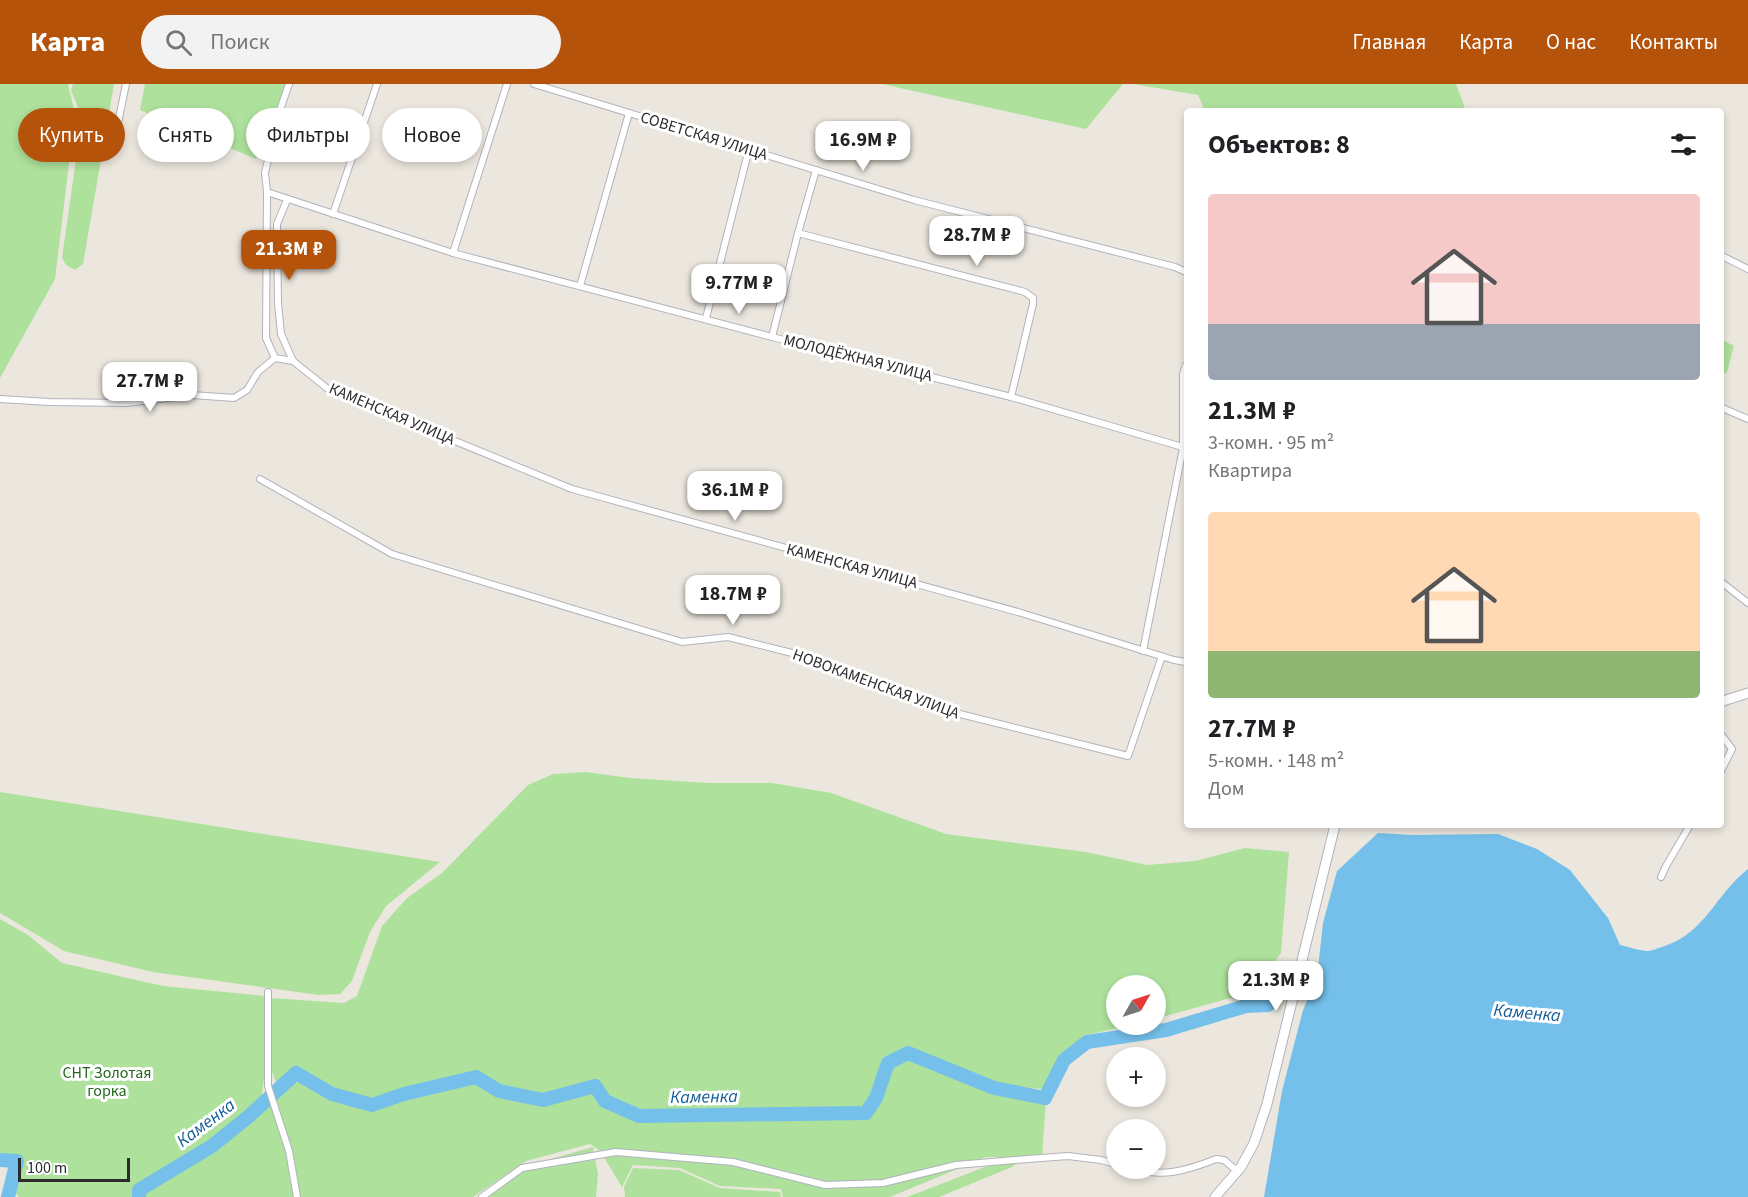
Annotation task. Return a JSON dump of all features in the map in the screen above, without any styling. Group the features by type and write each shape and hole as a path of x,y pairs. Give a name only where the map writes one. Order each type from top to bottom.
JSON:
{"street":[{"path":"121,108 126,84"},
{"path":"275,358 266,338 267,192 265,173 279,113 289,84"},
{"path":"333,214 377,84"},
{"path":"453,252 507,84"},
{"name":"СОВЕТСКАЯ УЛИЦА","path":"534,84 914,200 1184,271"},
{"path":"580,286 629,113"},
{"path":"706,318 749,149"},
{"path":"772,337 816,170"},
{"name":"МОЛОДЁЖНАЯ УЛИЦА","path":"267,192 453,252 772,337 1011,397 1184,448"},
{"path":"287,200 276,224 278,303 280,334 293,361"},
{"path":"798,233 1025,292 1033,298 1011,397"},
{"path":"1724,257 1748,269"},
{"path":"0,399 127,403 192,395 234,398 247,390 258,372 275,358 293,361"},
{"name":"КАМЕНСКАЯ УЛИЦА","path":"293,361 328,389 572,489 1018,612 1162,657 1184,662"},
{"path":"1184,371 1184,411"},
{"path":"1724,409 1748,419"},
{"path":"1143,651 1184,453"},
{"name":"НОВОКАМЕНСКАЯ УЛИЦА","path":"260,479 392,554 682,642 728,637 800,655 932,707 1128,756 1162,657"},
{"path":"1724,584 1748,603"},
{"path":"1724,701 1748,693"},
{"path":"1724,738 1732,749 1724,764"},
{"path":"1215,1197 1237,1170 1254,1143 1267,1104 1334,828"},
{"path":"1661,877 1688,828"},
{"path":"268,992 268,1086 289,1151 297,1197"},
{"path":"482,1197 522,1168 616,1152 733,1162 825,1185 883,1184 956,1165 1068,1156 1106,1161"},
{"path":"1166,1174 1216,1160 1224,1160 1237,1170"}],"green space":[{"path":"0,84 68,84 74,108 18,108 18,162 69,162 55,279 0,378"},
{"path":"73,84 114,84 110,108 78,108 71,90"},
{"path":"145,84 286,84 276,108 246,108 246,155 234,150 234,108 140,108"},
{"path":"882,84 1123,84 1086,129"},
{"path":"1133,84 1456,84 1465,108 1204,108 1198,95"},
{"path":"76,162 101,162 83,264 75,270 66,265 62,258"},
{"path":"1724,341 1734,346 1727,372 1724,374"},
{"path":"586,772 630,778 708,783 772,783 831,793 946,834 1086,852 1147,865 1195,861 1245,848 1289,852 1281,953 1252,992 1166,1016 1166,975 1106,975 1106,1031 1086,1035 1059,1058 1042,1089 996,1084 910,1047 884,1059 872,1097 864,1109 640,1112 609,1098 596,1081 544,1098 500,1089 477,1074 404,1092 372,1103 333,1091 296,1070 277,1085 272,1072 271,998 344,1003 357,996 382,926 407,898 442,873 528,785 553,774"},
{"path":"0,792 440,862 386,906 370,932 352,981 340,994 319,995 153,972 64,951 0,913"},
{"name":"СНТ Золотая горка","path":"0,919 28,935 62,963 163,986 265,996 265,1070 262,1095 233,1123 203,1146 138,1188 138,1197 19,1197 16,1194 23,1162 0,1153"},
{"path":"909,1058 996,1094 1046,1101 1042,1157 1024,1157 1012,1167 939,1197 907,1197 998,1162 997,1157 986,1157 890,1197 783,1197 781,1189 720,1186 680,1168 633,1165 622,1187 600,1151 590,1144 526,1161 473,1197 141,1197 141,1191 214,1148 295,1075 330,1096 372,1110 405,1098 475,1082 499,1096 541,1104 593,1090 603,1104 637,1119 867,1117 879,1102 892,1067"},
{"path":"593,1147 598,1174 596,1197 489,1197 530,1165"},
{"path":"633,1168 679,1170 720,1188 780,1192 781,1197 625,1197 624,1187"}],"water":[{"path":"1378,833 1498,834 1537,849 1570,870 1608,918 1620,945 1645,951 1677,941 1689,933 1748,869 1748,1197 1264,1197 1282,1091 1303,1010 1317,977 1323,923 1337,871"}],"waterway":[{"name":"Каменка","path":"139,1197 139,1190 212,1146 296,1073 332,1094 372,1105 404,1094 476,1077 499,1091 543,1100 595,1086 605,1101 639,1116 866,1113 876,1098 888,1063 908,1053 994,1088 1045,1098 1064,1060 1087,1042 1166,1030 1246,1006 1268,1005"},
{"name":"Каменка","path":"0,1160 17,1161 8,1197"}]}
